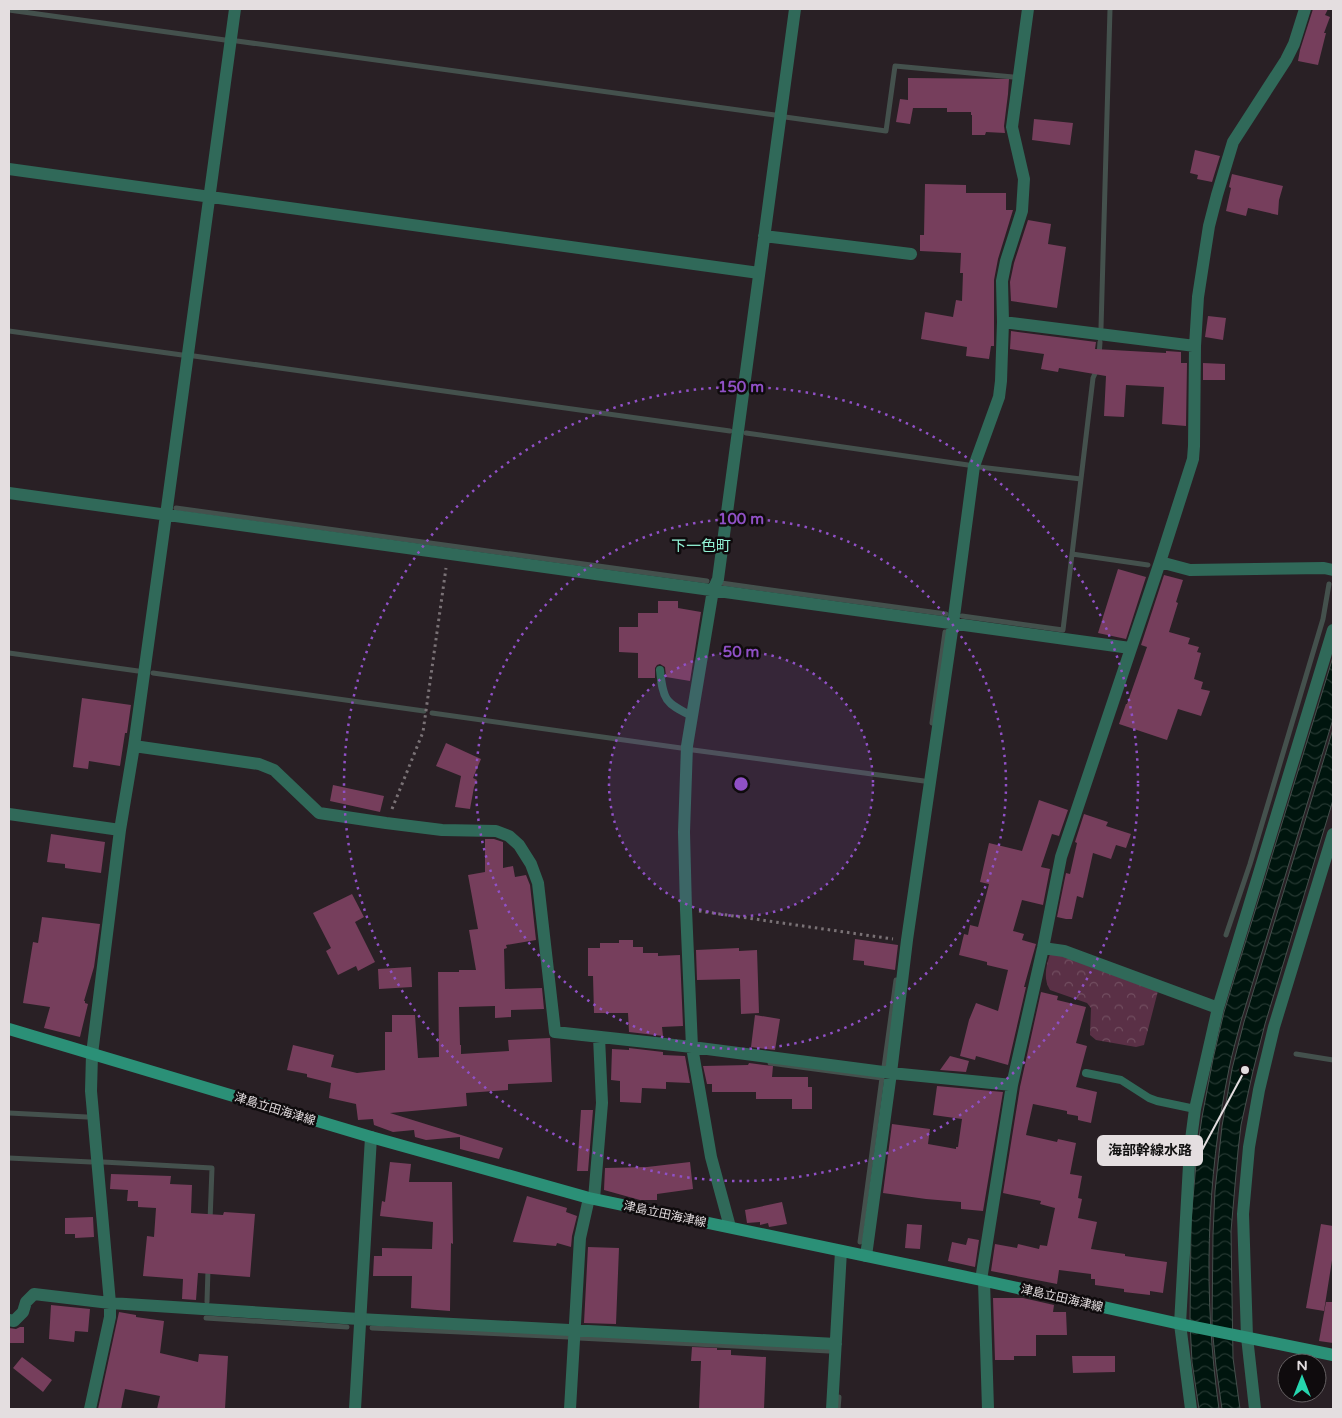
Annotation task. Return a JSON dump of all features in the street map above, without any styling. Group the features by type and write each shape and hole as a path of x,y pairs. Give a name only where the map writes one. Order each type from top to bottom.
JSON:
{"main road":[{"name":"津島立田海津線","path":"9,1029 371,1137 592,1199 1333,1355"}],"street":[{"path":"90,1409 110,1317 91,1091 92,1054 120,830 134,746 235,9"},
{"path":"730,1227 711,1157 692,1048 686,909 685,822 687,746 713,590 718,579 795,9"},
{"path":"866,1256 907,940 974,466 999,397 1003,322 1002,281 1006,261 1022,212 1024,179 1012,126 1028,9"},
{"path":"988,1409 983,1280 1012,1085 1043,948 1061,857 1193,459 1198,297 1209,226 1217,195 1233,142 1286,60 1294,44 1305,9"},
{"path":"9,169 759,273"},
{"path":"764,236 911,254"},
{"path":"1003,322 1195,346"},
{"path":"9,493 1130,648"},
{"path":"1160,562 1190,570 1324,568 1333,570"},
{"path":"1191,1409 1180,1324 1190,1147 1195,1109 1218,1008 1333,630"},
{"path":"134,746 260,764 274,770 319,813 386,824 442,830 496,831 508,836 519,845 531,864 538,882 555,1032 891,1073 1012,1085"},
{"path":"9,814 120,830"},
{"path":"1255,1409 1241,1336 1243,1214 1249,1147 1259,1090 1274,1028 1333,834"},
{"path":"1043,948 1064,951 1218,1008"},
{"path":"570,1409 580,1238 592,1199 602,1103 599,1037"},
{"path":"354,1409 371,1137"},
{"path":"832,1409 841,1251"},
{"path":"9,1320 14,1320 23,1312 26,1302 34,1294 110,1303 359,1319 836,1344"}],"lane":[{"path":"660,670 662,690 666,698 676,708 692,716"},
{"path":"1086,1073 1121,1080 1149,1098 1195,1109"}],"path":[{"path":"386,824 423,732 448,553"},
{"path":"686,909 907,940"}],"green space":[{"path":"1050,954 1061,954 1158,991 1144,1045 1136,1047 1096,1040 1090,1035 1091,1008 1087,1003 1050,990 1048,986 1046,972"}],"water":[{"path":"1333,657 1333,719 1241,1021 1230,1063 1221,1111 1215,1153 1209,1239 1211,1324 1219,1409 1199,1409 1192,1362 1190,1323 1191,1221 1202,1117 1224,1012"},
{"path":"1333,729 1333,800 1265,1024 1241,1125 1231,1231 1233,1358 1240,1409 1222,1409 1212,1327 1215,1191 1222,1126 1232,1069 1244,1022"}],"building":[{"path":"1313,9 1328,9 1325,15 1330,17 1324,33 1326,33 1318,65 1298,61"},
{"path":"908,78 1009,79 1004,126 1005,133 986,132 985,135 972,135 971,112 947,112 947,108 913,108 910,124 896,122 900,99 908,100"},
{"path":"1034,119 1073,123 1070,145 1032,140"},
{"path":"1195,150 1220,156 1212,182 1197,179 1198,175 1190,173"},
{"path":"1232,174 1283,186 1279,200 1278,215 1248,208 1246,216 1226,211"},
{"path":"925,184 966,185 966,193 1006,193 1006,210 1013,210 998,259 994,280 994,346 991,346 989,359 966,356 967,347 921,339 925,312 953,317 956,300 962,301 963,273 960,273 961,253 920,251 920,235 924,235"},
{"path":"1028,220 1051,224 1048,244 1066,247 1057,308 1011,301 1010,282"},
{"path":"1208,316 1226,318 1223,340 1205,337"},
{"path":"1011,331 1096,342 1095,349 1166,353 1166,351 1181,352 1181,363 1187,363 1186,426 1162,424 1164,387 1126,385 1124,417 1104,416 1106,376 1059,368 1058,372 1041,369 1044,354 1010,349"},
{"path":"1203,363 1225,364 1225,380 1203,380"},
{"path":"1118,569 1146,577 1126,639 1098,633"},
{"path":"1164,575 1183,580 1169,632 1190,638 1188,644 1199,647 1197,652 1201,653 1194,679 1203,682 1201,689 1210,691 1201,716 1178,709 1167,740 1119,724 1147,647 1141,645"},
{"path":"658,601 678,601 678,608 701,612 690,681 666,677 665,667 660,664 655,668 655,678 638,678 638,653 619,652 619,627 638,627 638,613 658,613"},
{"path":"82,698 131,705 120,766 89,761 88,769 73,767"},
{"path":"446,743 481,759 473,778 477,780 470,809 455,807 461,776 436,766"},
{"path":"333,785 384,796 380,812 330,801"},
{"path":"1039,800 1068,810 1059,836 1052,834 1041,867 1050,869 1043,905 1022,900 1013,931 1024,934 1022,940 1036,944 1024,987 1026,987 1008,1065 976,1056 975,1060 960,1056 969,1020 976,1003 998,1011 1008,970 987,965 987,962 959,955 964,934 968,935 970,925 978,927 989,884 980,882 989,843 1022,851"},
{"path":"1084,814 1108,822 1106,826 1131,834 1126,848 1116,845 1111,859 1093,853 1083,898 1077,896 1072,919 1066,919 1057,917 1066,873 1070,874 1077,843 1075,842"},
{"path":"51,834 105,842 101,873 65,868 65,864 47,862"},
{"path":"485,839 503,842 503,868 513,866 515,877 526,875 530,885 536,940 506,945 507,948 504,949 505,989 542,988 544,1009 511,1010 511,1017 495,1018 495,1006 459,1007 461,1054 509,1051 508,1040 550,1038 552,1082 508,1084 508,1090 466,1093 467,1106 390,1113 503,1148 499,1159 460,1149 460,1137 426,1140 415,1137 414,1130 393,1132 374,1125 373,1119 358,1120 356,1104 329,1098 331,1083 307,1077 307,1074 287,1070 293,1045 334,1055 331,1067 357,1073 385,1070 385,1032 392,1032 392,1015 415,1015 418,1058 439,1057 438,972 476,970 469,930 478,929 468,875 485,872"},
{"path":"352,894 364,917 355,922 375,962 358,971 356,966 338,975 326,951 331,948 313,913"},
{"path":"42,917 100,924 94,967 84,1001 88,1004 80,1037 44,1028 50,1007 23,1003 33,942 38,943"},
{"path":"855,939 898,945 895,970 864,965 864,961 853,960"},
{"path":"619,940 633,940 633,947 643,947 643,953 658,953 658,956 680,955 683,1026 662,1027 663,1036 629,1032 628,1013 594,1013 593,976 588,976 588,948 600,948 600,943 619,943"},
{"path":"739,948 739,951 757,950 759,1013 741,1014 740,979 697,980 696,950"},
{"path":"411,967 412,987 379,989 378,969"},
{"path":"1041,992 1058,996 1057,1000 1086,1007 1076,1043 1087,1046 1076,1087 1097,1092 1091,1123 1078,1120 1078,1116 1067,1114 1067,1111 1033,1104 1026,1135 1057,1142 1058,1139 1076,1143 1070,1174 1082,1176 1078,1198 1082,1199 1078,1218 1097,1222 1091,1249 1167,1262 1163,1293 1150,1291 1150,1295 1124,1292 1124,1289 1095,1285 1095,1279 1091,1279 1091,1274 1059,1270 1057,1284 991,1271 995,1244 1017,1248 1018,1244 1039,1249 1040,1245 1047,1246 1055,1208 1040,1204 1041,1201 1003,1193 1020,1087"},
{"path":"755,1015 780,1019 775,1050 751,1047"},
{"path":"629,1048 663,1052 663,1055 685,1056 690,1083 666,1082 666,1089 642,1088 641,1103 620,1102 620,1081 611,1080 612,1049 629,1050"},
{"path":"950,1056 969,1061 966,1072 940,1070"},
{"path":"749,1063 773,1066 772,1077 808,1077 808,1087 812,1087 812,1109 792,1109 792,1099 756,1099 756,1092 712,1092 712,1084 707,1084 703,1066 748,1065"},
{"path":"937,1086 1003,1092 983,1211 961,1209 961,1202 883,1193 892,1124 930,1129 928,1144 956,1149 958,1147 962,1119 933,1115"},
{"path":"581,1110 593,1110 588,1171 577,1171"},
{"path":"390,1162 411,1164 409,1182 452,1182 453,1244 451,1243 450,1311 411,1308 412,1276 373,1276 374,1256 382,1256 382,1248 432,1249 433,1222 380,1216 382,1201 385,1202"},
{"path":"690,1162 693,1189 657,1194 657,1200 640,1200 604,1190 605,1168 647,1167"},
{"path":"111,1174 171,1176 170,1184 192,1185 191,1213 223,1215 224,1212 255,1214 250,1277 198,1273 196,1300 182,1299 183,1279 143,1276 147,1236 154,1237 156,1208 138,1207 138,1201 127,1201 128,1190 110,1189"},
{"path":"527,1196 567,1208 566,1212 577,1216 571,1247 557,1243 556,1246 513,1242"},
{"path":"782,1202 787,1224 769,1227 768,1223 760,1225 760,1222 747,1223 745,1210"},
{"path":"93,1217 94,1237 75,1238 75,1234 65,1234 65,1218"},
{"path":"907,1224 922,1225 920,1249 905,1248"},
{"path":"1321,1224 1333,1226 1333,1254 1324,1311 1306,1308"},
{"path":"968,1238 979,1240 975,1267 948,1261 952,1242 966,1245"},
{"path":"588,1247 619,1248 616,1324 584,1323"},
{"path":"993,1298 1023,1298 1054,1305 1053,1312 1066,1312 1067,1335 1036,1335 1036,1356 1014,1356 1014,1360 995,1360"},
{"path":"1326,1302 1333,1302 1333,1343 1319,1341"},
{"path":"51,1305 90,1309 88,1332 75,1331 74,1342 49,1339"},
{"path":"119,1312 136,1315 136,1317 164,1321 160,1353 198,1362 199,1354 228,1356 225,1409 157,1409 160,1396 125,1389 121,1409 98,1409"},
{"path":"24,1327 24,1343 9,1343 9,1328 16,1329"},
{"path":"692,1347 731,1350 731,1355 766,1357 764,1409 699,1409 701,1361 691,1361"},
{"path":"1072,1356 1115,1356 1115,1372 1073,1373"},
{"path":"22,1357 52,1380 43,1392 13,1368"}],"waterway":[{"path":"1101,328 1110,9"},
{"path":"9,10 225,40"},
{"path":"237,41 775,115"},
{"path":"785,117 886,131 895,66 1013,77"},
{"path":"9,331 182,355"},
{"path":"1099,356 1100,342"},
{"path":"194,356 730,431"},
{"path":"962,616 1063,630 1093,378 1097,369"},
{"path":"746,433 968,465"},
{"path":"979,467 1081,479"},
{"path":"176,508 707,581"},
{"path":"1072,554 1148,565"},
{"path":"721,583 946,614"},
{"path":"1226,935 1250,864 1323,619 1329,584"},
{"path":"932,723 945,632"},
{"path":"9,653 138,671"},
{"path":"153,673 424,711"},
{"path":"432,713 681,748"},
{"path":"693,750 924,781"},
{"path":"884,1067 896,980"},
{"path":"1296,1054 1333,1060"},
{"path":"770,1063 882,1078 860,1242"},
{"path":"9,1113 87,1117"},
{"path":"9,1158 91,1162"},
{"path":"103,1162 212,1168 210,1221"},
{"path":"207,1302 208,1269"},
{"path":"206,1318 347,1327"},
{"path":"372,1328 569,1337"},
{"path":"579,1338 829,1351"},
{"path":"838,1409 839,1397"}],"place":[{"name":"海部幹線水路","path":"1245,1070"}],"district":[{"name":"下一色町","path":"701,546"}]}
